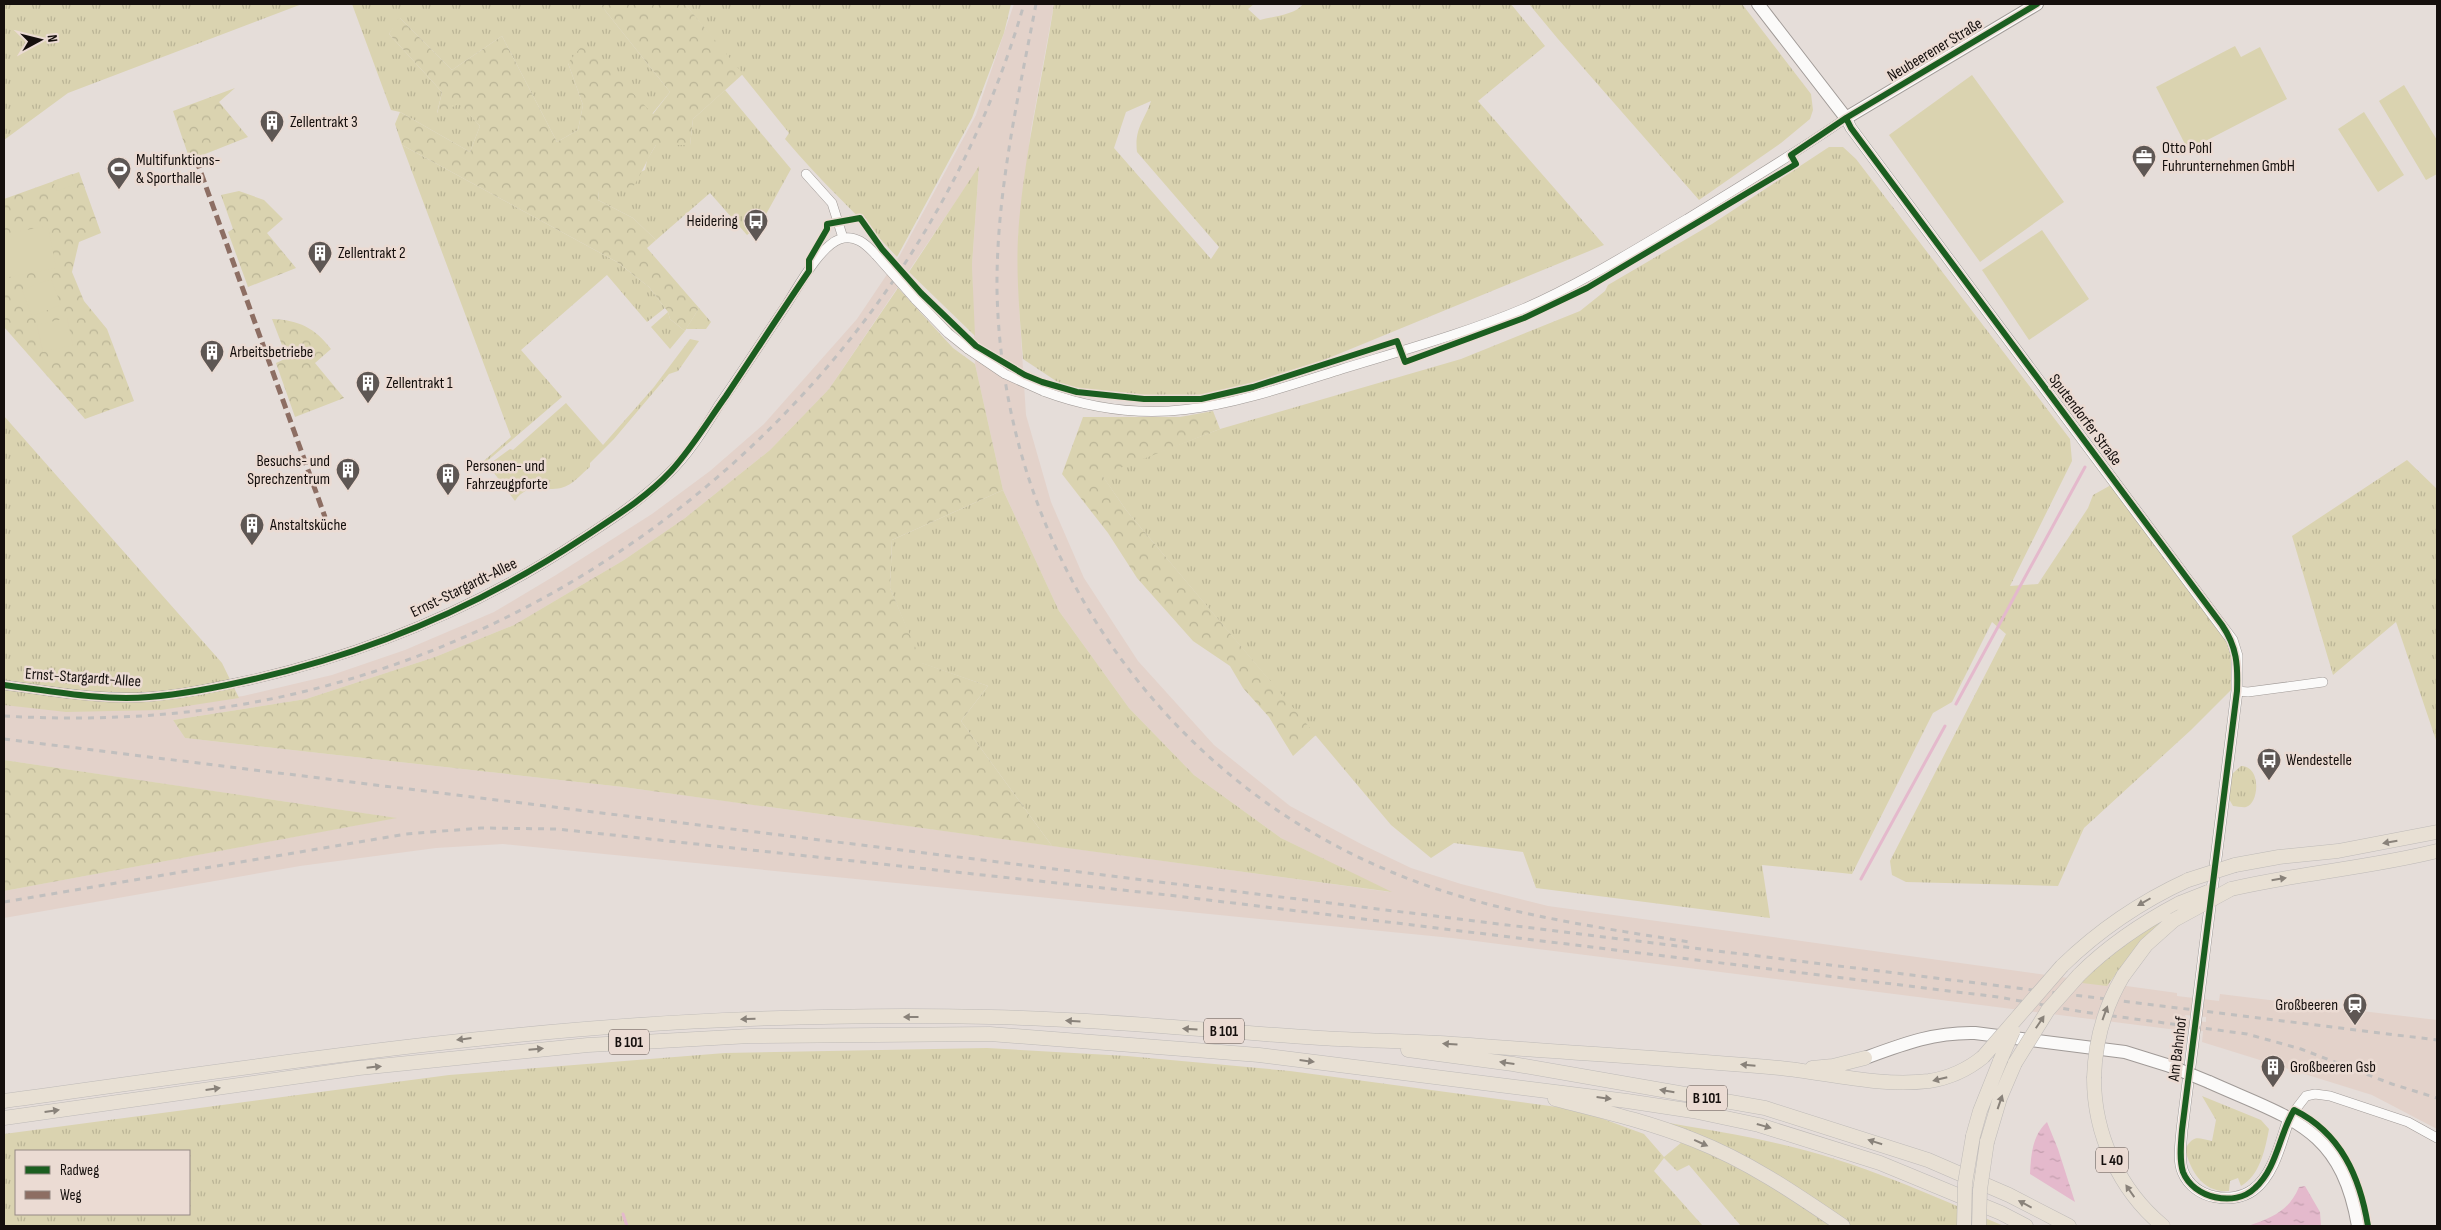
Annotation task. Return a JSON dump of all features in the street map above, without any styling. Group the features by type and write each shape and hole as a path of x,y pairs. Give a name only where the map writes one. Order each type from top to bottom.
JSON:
{"highway":[{"path":"1326,1039 1445,1043 1619,1057 1674,1059 1796,1070 1824,1075 1921,1082 1954,1074 1983,1057 2018,1019 2062,966 2086,943 2122,915 2188,880 2235,865 2280,857 2338,851 2437,832"},
{"name":"L 40","path":"2163,1226 2133,1195 2114,1164 2101,1130 2095,1103 2094,1078 2100,1028 2122,976 2146,945 2174,920 2231,889 2270,880 2395,861 2437,851"},
{"path":"1979,1226 1980,1190 1987,1142 2000,1098 2015,1063 2048,1010 2098,956 2125,935 2180,903 2216,890 2231,889"},
{"name":"B 101","path":"4,1101 448,1041 587,1028 700,1021 829,1017 990,1017 1122,1023 1326,1039 1514,1064 1765,1108 1928,1160 2009,1195 2069,1226"},
{"path":"1964,1226 1965,1184 1973,1136 1984,1098 2018,1019"},
{"name":"B 101","path":"4,1118 359,1068 588,1045 759,1036 990,1034 1259,1055 1627,1101 1759,1125 1880,1162 2001,1213 2026,1226"},
{"path":"1796,1070 1833,1066 1865,1058"},
{"path":"1504,1085 1642,1122 1696,1140 1748,1165 1843,1226"}],"main road":[{"name":"Sputendorfer Straße","path":"1758,4 1846,118"},
{"name":"Neubeerener Straße","path":"1846,118 2037,4"},
{"path":"1865,1058 1934,1035 1954,1032 2124,1052 2170,1066 2290,1118 2321,1141 2337,1160 2348,1183 2358,1226"}],"street":[{"path":"806,174 832,203 843,238 859,240 876,254 944,330 1005,374 1043,391 1080,402 1125,410 1170,412 1206,408 1275,390 1451,335 1525,308 1582,280 1791,155 1846,118"},
{"name":"Sputendorfer Straße","path":"1846,118 1857,136 2232,640 2237,656 2237,691 2228,758"},
{"name":"Ernst-Stargardt-Allee","path":"4,686 120,698 172,694 212,688 287,671 360,649 428,623 498,590 556,556 614,518 671,471 705,427 809,271 827,248 843,238"},
{"path":"2237,691 2248,692 2323,682"},
{"name":"Am Bahnhof","path":"2228,758 2182,1130 2181,1155 2184,1172 2194,1186 2208,1195 2218,1198 2238,1197 2254,1190 2269,1172 2290,1118 2306,1096 2315,1094 2330,1096 2408,1122 2437,1138"}],"shaded area":[{"path":"1014,4 1054,4 1031,130 1018,237 1019,306 1026,415 1051,502 1084,578 1138,661 1214,745 1290,806 1411,868 1461,884 1548,906 2177,993 2177,996 2219,1001 2220,994 2437,1020 2437,1129 2372,1095 2202,1042 2203,1031 2186,1029 2185,1031 1452,938 503,844 436,848 300,866 4,918 4,891 395,818 4,760 4,703 164,707 243,696 332,675 405,650 494,612 556,575 652,514 710,471 764,424 857,319 900,255 976,115","holes":["979,167 972,265 975,364 1003,490 1059,611 1129,708 1194,775 1281,838 1390,892 623,787 185,738 173,720 306,699 435,657 514,625 624,560 685,518 770,450 829,389","2185,1015 2206,1017 2206,1022 2187,1020"]}],"green space":[{"path":"4,4 302,4 68,93 4,140"},
{"path":"352,4 600,4 670,92 652,114 568,63 583,105 578,130 557,142 502,36 452,70 400,18 389,34 442,92 437,113 459,103 480,126 470,152 400,112 391,110"},
{"path":"600,4 685,4 743,74 693,119 690,145 656,145 633,187 599,191 598,200 633,218 656,240 647,248 699,308 685,331 670,319 668,312 649,287 617,262 402,145 395,124 400,112 470,152 480,126 459,104 437,114 442,92 389,34 399,17 452,70 502,36 557,142 578,130 583,105 568,63 584,43 653,114 670,92"},
{"path":"685,4 1011,4 1004,33 972,118 897,257 812,170 785,139 789,133"},
{"path":"1054,4 1254,4 1248,9 1260,20 1290,13 1303,4 1511,4 1545,46 1478,101 1604,245 1302,369 1253,385 1199,397 1130,397 1065,387 1023,359 1018,283 1020,208 1033,120","holes":["1151,101 1137,137 1137,152 1219,247 1211,259 1114,148 1126,112"]},
{"path":"1529,4 1742,4 1811,94 1813,110 1810,119 1781,143 1699,200"},
{"path":"2235,46 2241,57 2260,47 2287,99 2188,150 2156,87"},
{"path":"1972,75 2064,202 1980,262 1889,135"},
{"path":"2404,85 2437,140 2437,174 2426,180 2379,101"},
{"path":"235,88 219,102 248,137 190,160 173,111"},
{"path":"725,90 791,169 760,225 747,235 710,193 656,240 633,218 598,200 599,190 645,170 647,160 656,145 690,145 693,119"},
{"path":"2364,112 2404,175 2378,192 2338,129"},
{"path":"402,145 617,262 649,287 665,308 647,322 607,275 521,350 562,397 479,468 478,466 511,437"},
{"path":"1829,147 1843,147 1856,159 2070,439 2072,461 2010,586 2038,584 2088,508 2093,495 2111,485 2226,639 2231,657 2231,690 2191,730 2084,828 2058,886 1906,882 1892,875 1890,861 2006,634 1992,622 1952,702 1933,713 1852,874 1762,865 1770,918 1536,888 1523,852 1454,843 1431,858 1391,825 1126,510 1101,474 1220,429 1461,359 1580,311 1605,291 1608,285 1712,224"},
{"path":"979,166 972,265 975,336 909,272"},
{"path":"79,172 101,233 79,242 72,272 84,301 107,329 134,401 85,419 4,327 4,199"},
{"path":"72,174 76,184 57,191 53,181"},
{"path":"239,191 264,200 283,219 267,233 296,268 248,287 228,232 233,229 221,195"},
{"path":"48,226 56,268 4,278 4,234"},
{"path":"2042,230 2089,299 2029,340 1982,270"},
{"path":"51,279 61,305 32,316 22,290"},
{"path":"898,288 953,348 975,364 1003,490 892,540 890,588 922,663 988,686 961,721 1052,846 623,787 185,738 173,720 306,699 435,657 514,625 624,560 685,518 770,450 829,389"},
{"path":"699,308 711,322 706,329 686,329"},
{"path":"668,312 670,319 685,331 670,349 651,327"},
{"path":"67,318 73,345 43,352 37,325"},
{"path":"272,319 290,321 306,326 325,342 331,349 315,363 344,398 295,417 276,363 287,358"},
{"path":"690,339 699,341 678,371 669,374 614,439 590,463 590,467 565,487 530,490 520,495 515,501 488,465 510,449 513,450 566,403 603,445 654,387"},
{"path":"1213,411 1220,429 1102,475 1126,510 1316,735 1293,756 1269,717 1243,688 1230,666 1193,641 1137,578 1108,533 1062,474 1083,417 1180,417"},
{"path":"4,416 222,663 239,698 161,710 66,712 4,705"},
{"path":"2407,460 2437,489 2437,743 2396,622 2333,675 2292,536"},
{"path":"1003,490 1059,611 1129,708 1194,775 1281,838 1392,892 1052,846 961,721 988,686 921,663 890,588 892,540"},
{"path":"4,760 397,818 4,891"},
{"path":"2241,766 2248,768 2252,772 2256,785 2254,799 2245,807 2233,806 2229,799 2232,774"},
{"path":"2168,918 2142,940 2107,986 2082,983 2121,946"},
{"path":"987,1048 1127,1056 1290,1071 1579,1110 1644,1134 1664,1157 1682,1142 1735,1164 1806,1207 1830,1226 1741,1226 1689,1165 1677,1171 1664,1158 1654,1171 1703,1226 4,1226 4,1134 449,1075 725,1053"},
{"path":"2202,1096 2261,1120 2269,1129 2261,1161 2257,1169 2241,1186 2238,1178 2230,1181 2229,1191 2212,1189 2205,1185 2191,1166 2185,1149 2191,1141 2197,1138 2212,1141 2216,1120"},
{"path":"1657,1121 1765,1140 1809,1151 1894,1180 2004,1226 1849,1226"}],"water":[{"path":"2047,1122 2075,1202 2030,1174 2035,1140"},
{"path":"2305,1186 2320,1212 2321,1226 2248,1226 2265,1220 2285,1208 2299,1187"}],"waterway":[{"path":"1956,704 2085,467"},
{"path":"1861,879 1945,726"},
{"path":"623,1214 627,1226"}],"railway":[{"path":"4,716 103,718 169,714 234,706 266,700 397,664 521,610 636,540 741,456 834,359 914,250 977,131 1024,4"},
{"path":"1036,4 1015,110 1000,218 997,290 1006,385 1028,475 1062,561 1108,641 1166,713 1233,777 1309,831 1394,873 1466,898 1539,916 1689,942"},
{"path":"4,739 2437,1040"},
{"path":"4,902 406,834 481,828 557,829 1168,895 1998,997 2083,1012 2247,1034 2301,1049 2392,1084 2437,1098"}],"marked path":[{"path":"196,159 325,517"}],"cycle path":[{"path":"4,685 113,698 162,696 215,687 298,668 341,655 425,624 506,584 545,562 617,515 640,499 671,471 700,434 809,271 809,260 827,229 827,224 860,218 882,249 921,293 976,346 1025,375 1077,392 1144,399 1201,399 1253,387 1397,341 1405,362 1524,318 1587,288 1796,164 1791,155 1846,118 2037,4"},
{"path":"1846,118 1851,128 2222,625 2234,649 2237,664 2237,691 2182,1130 2181,1156 2183,1172 2188,1181 2205,1194 2226,1199 2237,1198 2247,1194 2255,1188 2268,1171 2294,1110 2324,1131 2346,1158 2360,1190 2368,1226"}],"place":[{"name":"Zellentrakt 3","path":"272,143"},
{"name":"Otto Pohl Fuhrunternehmen GmbH","path":"2144,178"},
{"name":"Multifunktions- & Sporthalle","path":"119,190"},
{"name":"Heidering","path":"756,242"},
{"name":"Zellentrakt 2","path":"320,274"},
{"name":"Arbeitsbetriebe","path":"212,373"},
{"name":"Zellentrakt 1","path":"368,404"},
{"name":"Besuchs- und Sprechzentrum","path":"348,491"},
{"name":"Personen- und Fahrzeugpforte","path":"448,496"},
{"name":"Anstaltsküche","path":"252,546"},
{"name":"Wendestelle","path":"2269,781"},
{"name":"Großbeeren","path":"2355,1026"},
{"name":"Großbeeren Gsb","path":"2273,1088"}]}
